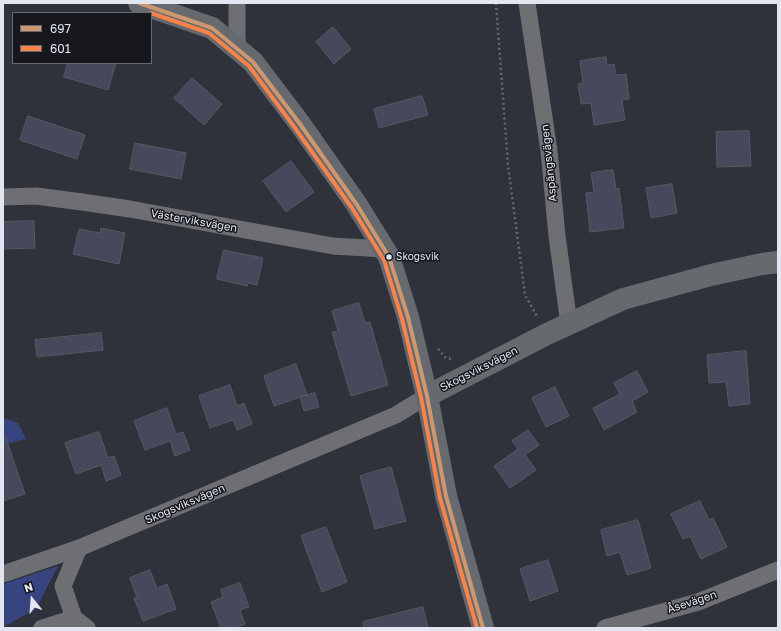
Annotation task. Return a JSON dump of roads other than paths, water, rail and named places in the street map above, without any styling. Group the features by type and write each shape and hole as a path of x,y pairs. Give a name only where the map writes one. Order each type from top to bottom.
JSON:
{"street":[{"path":"139,3 212,28 253,62 300,124 357,205 389,257 408,317 427,396 446,496 483,628"},
{"path":"237,3 237,49"},
{"name":"Aspängsvägen","path":"528,3 549,151 557,236 569,324"},
{"name":"Västerviksvägen","path":"3,197 36,196 89,203 130,209 333,246 384,249"},
{"name":"Skogsviksvägen","path":"3,574 79,548 396,415 427,396 547,334 623,299 710,276 762,264 778,262"},
{"path":"42,628 81,623 63,586 79,548"},
{"name":"Åsevägen","path":"605,628 698,602 778,570"}],"place":[{"name":"Skogsvik","path":"389,257"}]}
